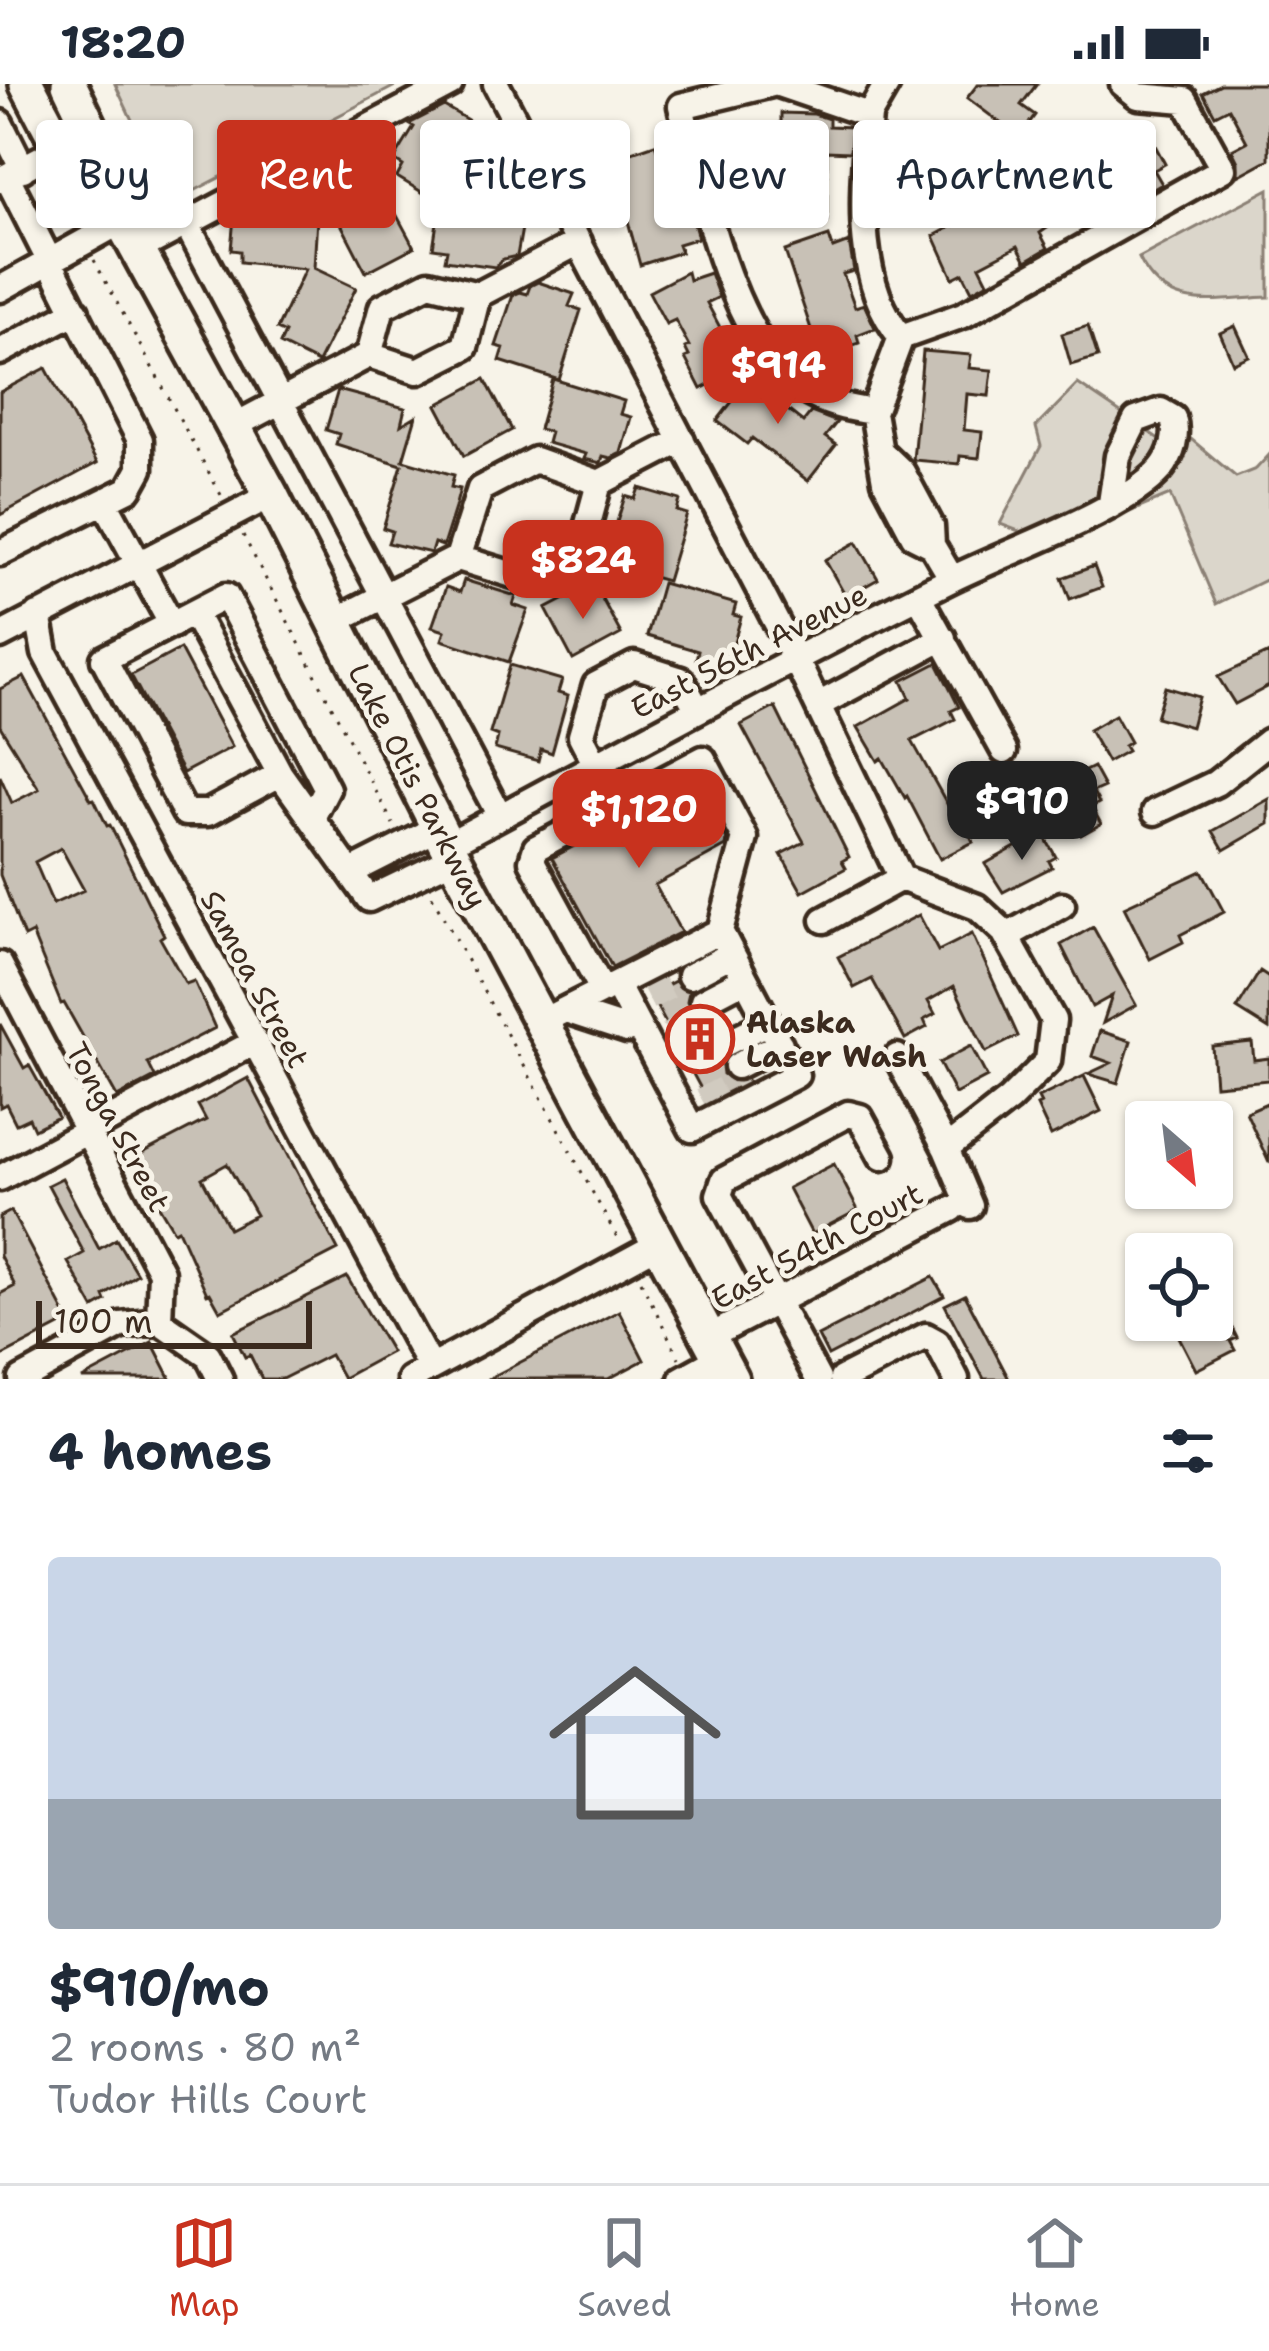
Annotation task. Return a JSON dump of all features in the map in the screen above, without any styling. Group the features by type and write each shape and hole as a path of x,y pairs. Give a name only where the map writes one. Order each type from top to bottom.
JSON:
{"main road":[{"name":"Lake Otis Parkway","path":"26,167 27,84"},
{"name":"Lake Otis Parkway","path":"68,84 87,120"},
{"name":"Lake Otis Parkway","path":"125,228 271,495 446,844 553,1016 644,1252 720,1358"}],"street":[{"path":"193,220 450,84"},
{"path":"496,84 795,658 901,878 977,908 1007,936 1053,1020 1048,1061 1010,1100 946,1149 897,1057"},
{"path":"868,115 775,84 680,106 718,257 768,354 787,376 823,401 873,412"},
{"path":"887,84 868,115 862,214 875,280 891,324 902,337"},
{"path":"952,579 932,545 931,526 902,472 881,452 873,412 902,337 963,315 1223,169 1185,100 1138,96 1123,84"},
{"path":"0,123 26,167 52,262 140,440 140,469 129,489 0,553"},
{"path":"0,289 109,228"},
{"path":"188,228 500,816"},
{"path":"368,356 382,307 429,283 478,295 579,242"},
{"path":"232,427 368,356 418,371 465,347 478,295"},
{"path":"0,352 76,311"},
{"path":"333,622 458,557 480,489 517,469 536,460 599,483 682,440"},
{"path":"458,557 526,578 581,550 599,483"},
{"path":"0,636 271,495"},
{"path":"105,502 280,774 369,899 420,874 446,844"},
{"name":"East 56th Avenue","path":"446,844 795,658 1111,503"},
{"path":"280,774 208,813 185,812 104,659 226,596 327,789 313,816"},
{"path":"919,597 1004,751"},
{"name":"Samoa Street","path":"38,615 45,652 254,1042 420,1373"},
{"path":"818,705 943,638"},
{"path":"596,765 581,736 596,685 634,665 681,680 703,759 745,838 738,964 796,1075 692,1129 683,1088 647,1023 609,987 532,861 536,848 703,759"},
{"path":"1155,812 1216,783 1269,741"},
{"path":"353,871 404,844 446,844"},
{"path":"824,920 901,878"},
{"path":"1007,936 1062,905"},
{"path":"553,1016 609,987 738,964"},
{"path":"738,964 700,995 738,964"},
{"name":"Tonga Street","path":"0,965 161,1272 159,1321"},
{"path":"553,1016 627,1030 647,1023"},
{"path":"777,1039 735,1061 777,1039"},
{"path":"0,1178 254,1042"},
{"path":"818,1379 718,1196 724,1180 848,1114 860,1118 882,1157"},
{"name":"East 54th Court","path":"685,1377 720,1358 776,1301 961,1207 946,1149"},
{"path":"420,1373 644,1252"},
{"path":"22,1379 121,1325 159,1321 208,1355 220,1379"},
{"path":"842,1379 926,1336 937,1342 956,1379"}],"path":[{"path":"26,167 85,242 404,844"},
{"path":"420,874 644,1252 685,1377"}],"shaded area":[{"path":"115,84 399,84 330,120 217,120 217,179 193,192 193,120 132,120"},
{"path":"1269,189 1269,297 1194,300 1163,288 1150,276 1139,258"},
{"path":"1078,384 1159,439 1191,439 1236,477 1256,469 1269,455 1269,578 1216,604 1170,495 1054,544 1000,524 1041,446 1036,427"}],"building":[{"path":"978,84 1037,84 1021,105 1035,115 1031,120 996,120 967,98"},
{"path":"1221,84 1269,84 1269,159 1238,176 1232,150 1247,142 1229,108 1215,115 1203,93"},
{"path":"444,106 468,120 420,120 420,191 397,177 403,166 396,157 414,127 409,124"},
{"path":"781,113 829,119 829,120 781,120"},
{"path":"829,126 852,127 850,152 829,151"},
{"path":"654,144 654,228 695,228 698,238 678,244 681,252 640,265 630,228 630,153"},
{"path":"1156,147 1165,164 1156,169"},
{"path":"396,214 414,247 366,272 343,228 396,228"},
{"path":"233,228 316,228 314,268 356,288 318,363 280,344 285,333 277,329 305,269 240,262 240,251 231,250"},
{"path":"436,228 522,228 517,256 495,267 445,260 447,250 433,248"},
{"path":"949,228 1047,228 1040,233 1048,248 1026,261 1018,246 980,266 988,282 972,291 963,273 953,278 934,236"},
{"path":"829,236 833,248 849,242 854,271 843,274 855,307 864,304 875,328 857,335 859,343 820,356 785,251"},
{"path":"687,272 689,280 710,273 719,297 707,303 724,335 734,330 750,355 745,357 752,362 701,389 685,358 689,346 675,320 666,324 649,292"},
{"path":"538,282 574,294 569,306 581,310 559,380 500,361 504,348 496,346 513,295 527,294"},
{"path":"1088,326 1098,357 1071,365 1062,334"},
{"path":"1235,326 1249,356 1233,363 1220,333"},
{"path":"923,351 971,355 969,368 992,370 989,396 967,394 964,430 982,432 979,458 960,456 959,464 913,460"},
{"path":"46,368 97,463 0,515 0,392"},
{"path":"758,368 781,392 775,400 803,422 811,412 837,422 825,437 836,445 808,481 752,438 747,444 717,421"},
{"path":"485,379 512,430 464,456 437,405"},
{"path":"553,379 624,401 620,414 631,417 621,453 603,456 601,463 547,443 550,432 539,429"},
{"path":"338,390 405,408 401,425 416,416 403,460 454,475 451,487 460,489 443,546 434,543 431,553 388,543 392,531 383,528 402,465 336,444 339,434 326,430"},
{"path":"639,488 680,500 677,511 687,514 667,581 616,567 620,555 608,551 625,496 635,499"},
{"path":"857,542 878,579 846,597 825,560"},
{"path":"1094,566 1102,587 1070,599 1062,578"},
{"path":"464,580 516,596 513,605 528,610 509,662 442,640 445,631 432,627 446,587 460,592"},
{"path":"662,583 736,604 733,615 741,617 729,660 715,655 712,663 696,659 698,651 647,636"},
{"path":"594,584 621,634 573,660 546,609"},
{"path":"180,649 232,747 183,773 131,675"},
{"path":"1269,653 1269,686 1235,704 1218,677"},
{"path":"937,663 959,707 951,711 955,719 912,741 951,811 956,808 960,817 986,804 979,789 1025,769 1041,800 970,835 973,842 940,859 907,796 858,727 910,698 902,681"},
{"path":"510,665 562,680 558,693 568,696 552,753 541,749 538,761 495,749 498,736 490,733"},
{"path":"24,677 91,800 110,825 164,935 160,938 186,984 194,981 215,1028 148,1063 155,1077 117,1097 61,1004 32,933 24,937 0,875 0,776 12,803 39,789 0,726 0,689","holes":["61,848 84,890 53,904 35,862"]},
{"path":"1165,687 1199,697 1191,727 1156,717"},
{"path":"775,707 849,857 842,861 846,868 802,892 781,854 804,842 741,725"},
{"path":"1115,715 1130,742 1124,746 1127,751 1107,762 1089,730"},
{"path":"1093,767 1104,787 1093,792 1099,803 1092,807 1101,824 1081,835 1055,786"},
{"path":"696,781 726,846 655,885 681,932 612,967 552,858"},
{"path":"1269,799 1269,824 1224,850 1213,831"},
{"path":"1042,832 1056,857 1049,861 1052,867 1003,892 985,864"},
{"path":"1202,871 1224,912 1180,935 1183,942 1150,959 1124,907"},
{"path":"919,915 938,951 972,934 1018,1036 986,1052 954,986 928,1001 935,1014 924,1020 927,1027 905,1039 872,979 854,988 838,957"},
{"path":"1093,927 1136,1005 1103,1023 1112,996 1092,1007 1061,945"},
{"path":"1260,971 1269,977 1269,1029 1237,1009"},
{"name":"Alaska Laser Wash","path":"675,981 689,992 693,1014 713,1015 720,1028 710,1043 722,1059 723,1074 735,1082 749,1081 708,1102 650,994"},
{"path":"0,1024 58,1117 34,1129 29,1118 16,1124 6,1104 0,1107"},
{"path":"1100,1031 1131,1041 1118,1083 1088,1074 1111,1063 1092,1056"},
{"path":"1252,1042 1254,1060 1269,1058 1269,1080 1215,1085 1212,1046"},
{"path":"971,1046 987,1077 955,1094 939,1063"},
{"path":"1084,1076 1101,1111 1051,1136 1038,1098"},
{"path":"248,1078 338,1250 220,1311 207,1294 178,1229 174,1231 131,1159 206,1120 198,1105","holes":["227,1164 256,1215 229,1229 202,1178"]},
{"path":"1269,1102 1269,1163 1246,1112"},
{"path":"834,1164 858,1210 812,1234 788,1188"},
{"path":"62,1178 99,1249 116,1239 137,1274 94,1308 68,1262 84,1253 48,1185"},
{"path":"11,1211 69,1321 0,1357 0,1294 15,1286 0,1256 0,1217"},
{"path":"347,1277 391,1352 343,1378 330,1355 282,1379 262,1379 233,1333"},
{"path":"933,1277 944,1296 828,1356 818,1336"},
{"path":"965,1295 1009,1379 984,1379 945,1305"},
{"path":"619,1311 644,1360 608,1379 488,1379"},
{"path":"1181,1341 1230,1341 1235,1350 1196,1370"},
{"path":"152,1342 171,1379 82,1379"}],"tunnel":[{"path":"648,998 690,976"},
{"path":"668,1035 710,1013"},
{"path":"684,1065 726,1043"},
{"path":"702,1100 744,1077"}],"place":[{"name":"Alaska Laser Wash","path":"700,1039"}]}
